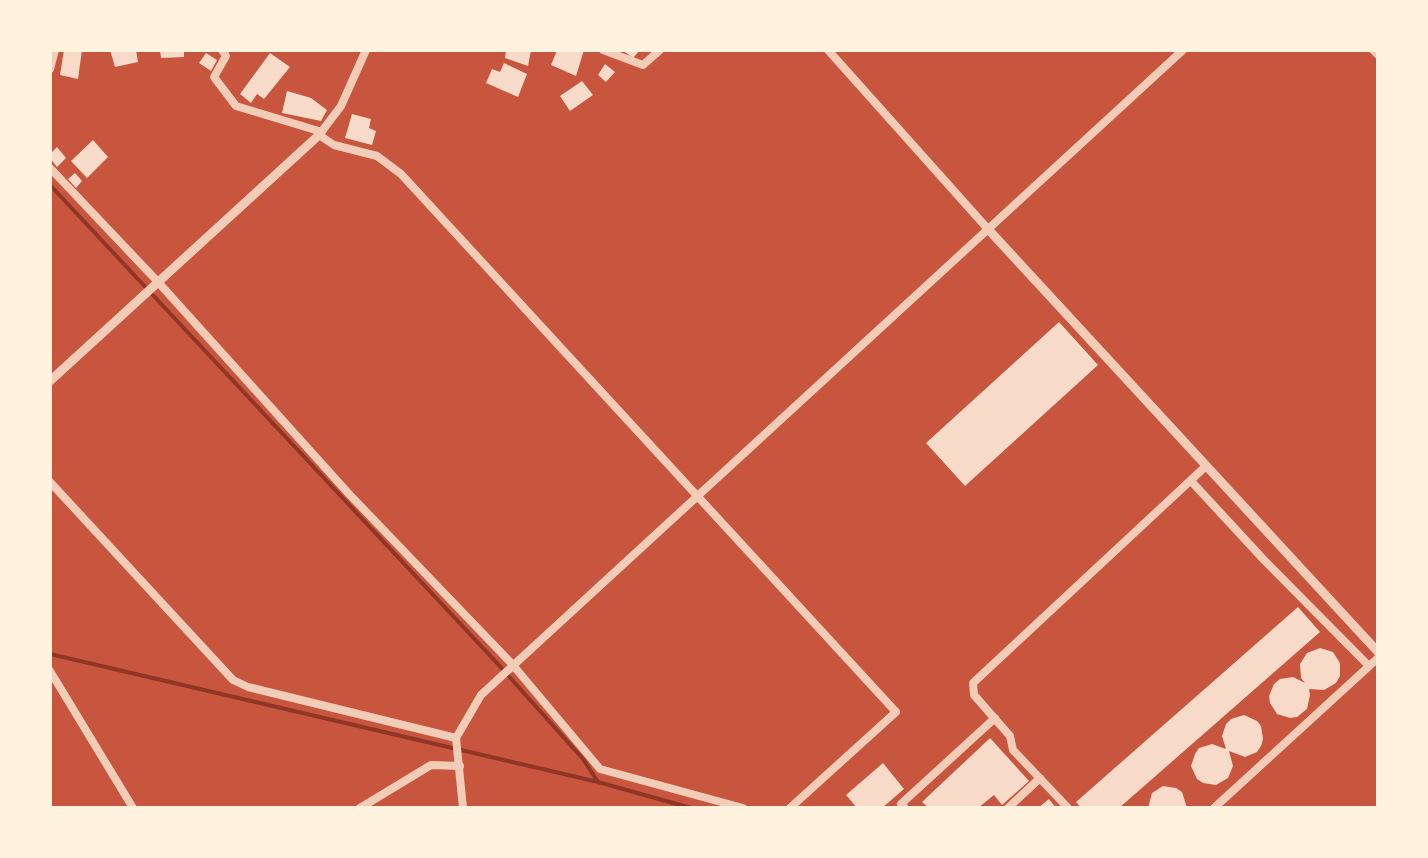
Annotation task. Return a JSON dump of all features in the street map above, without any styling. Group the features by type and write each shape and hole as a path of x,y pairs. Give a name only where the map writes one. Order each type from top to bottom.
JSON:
{"street":[{"path":"50,69 55,50"},
{"path":"222,50 226,56 214,77 236,106 320,134 334,145 377,156 401,174 896,712 790,808"},
{"path":"50,381 320,134 341,106 366,50"},
{"path":"603,50 643,65 660,50"},
{"path":"828,50 987,228 1378,652"},
{"path":"463,808 456,738 481,695 1183,50"},
{"path":"1373,50 1378,55"},
{"path":"50,168 158,282 349,494 512,664 600,769 743,808"},
{"path":"1068,808 1013,750 1010,736 974,695 973,683 1206,466"},
{"path":"1191,481 1369,666"},
{"path":"50,482 233,680 248,687 456,738"},
{"path":"1214,808 1378,658"},
{"path":"50,671 133,808"},
{"path":"905,808 901,804 995,718"},
{"path":"360,808 431,765 460,766"},
{"path":"1008,808 1040,778"}],"building":[{"path":"64,50 82,50 78,79 60,75"},
{"path":"110,50 136,50 138,62 115,67"},
{"path":"160,50 184,50 184,57 161,58"},
{"path":"506,50 531,50 528,66 505,58"},
{"path":"557,50 584,50 576,76 551,65"},
{"path":"622,50 640,50 633,58"},
{"path":"206,53 217,60 211,71 199,63"},
{"path":"270,53 290,67 264,99 257,94 251,103 240,94"},
{"path":"504,63 527,74 518,97 486,83 492,69 500,72"},
{"path":"605,64 615,72 606,82 598,75"},
{"path":"582,81 593,95 570,111 560,96"},
{"path":"287,91 311,98 327,110 321,121 282,113"},
{"path":"352,114 371,119 369,128 376,131 372,145 345,138"},
{"path":"93,140 108,157 87,178 71,161"},
{"path":"57,147 66,158 57,167 50,154"},
{"path":"75,173 82,181 76,188 68,179"},
{"path":"1059,322 1098,365 965,486 926,443"},
{"path":"1298,607 1320,632 1119,808 1081,808 1076,802"},
{"path":"1320,648 1333,652 1340,663 1340,676 1336,683 1324,690 1309,689 1307,709 1297,717 1277,714 1269,696 1274,684 1280,679 1293,677 1305,683 1301,678 1300,664 1307,653"},
{"path":"1244,715 1261,726 1263,739 1257,752 1245,757 1229,751 1233,766 1228,778 1216,785 1197,779 1191,766 1199,748 1212,744 1226,749 1222,736 1226,724"},
{"path":"990,738 1029,781 1002,805 994,795 978,808 929,808 922,802"},
{"path":"883,763 904,789 882,808 857,808 846,795"},
{"path":"1163,786 1182,792 1187,808 1148,808 1152,793"},
{"path":"1049,799 1056,808 1038,808"}],"waterway":[{"path":"50,185 496,662 583,759 598,782"},
{"path":"50,654 598,782 691,808"}]}
